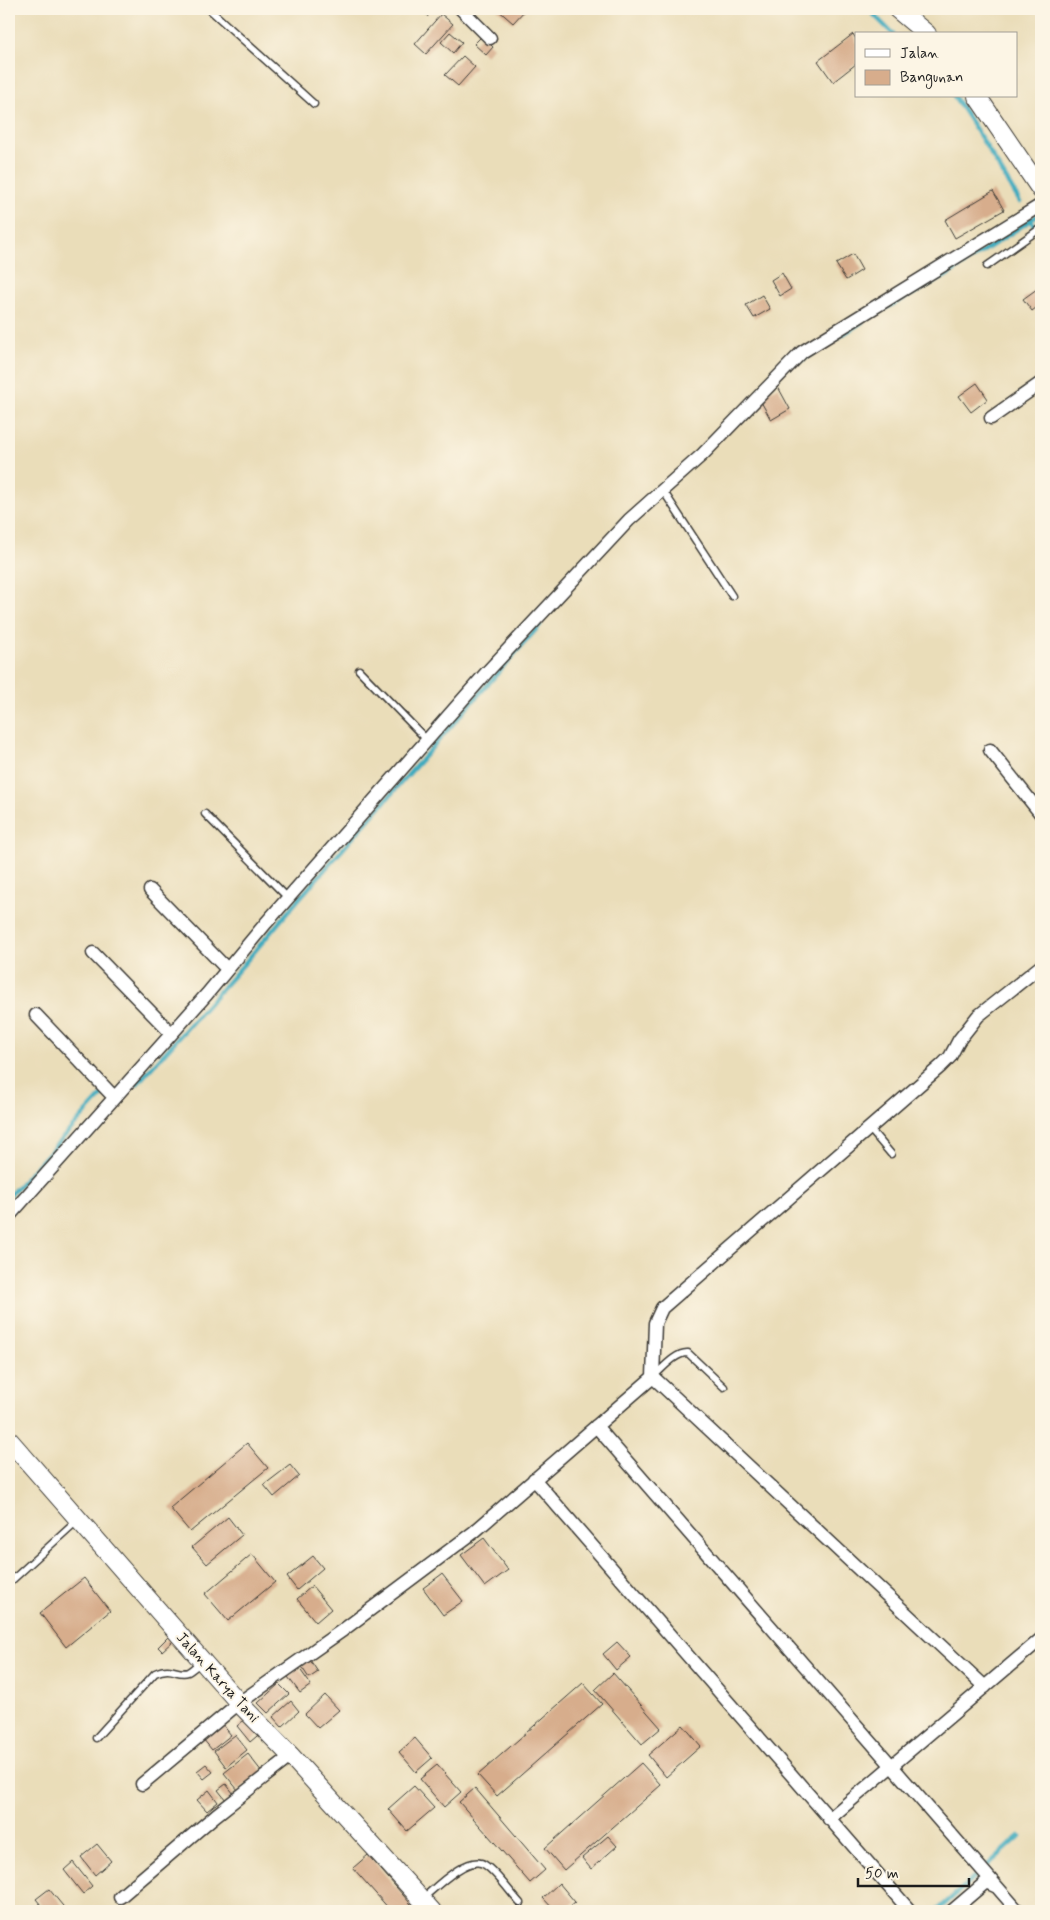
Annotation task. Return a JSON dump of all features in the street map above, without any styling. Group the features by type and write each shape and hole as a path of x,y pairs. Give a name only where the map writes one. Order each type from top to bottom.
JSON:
{"street":[{"path":"461,9 490,38"},
{"path":"897,9 925,32"},
{"path":"978,98 1041,190"},
{"path":"9,1216 427,740 629,520 703,454 802,352 1041,205"},
{"path":"991,418 1041,383"},
{"path":"990,750 1041,814"},
{"path":"150,890 227,969"},
{"path":"93,953 171,1033"},
{"path":"142,1784 239,1703 366,1613 474,1532 653,1377 655,1323 662,1308 950,1057 958,1040 978,1016 1041,966"},
{"path":"36,1015 114,1098"},
{"path":"653,1377 986,1687"},
{"path":"596,1426 1018,1911"},
{"name":"Jalan Karya Tani","path":"9,1440 239,1703 291,1756 426,1906"},
{"path":"534,1479 910,1911"},
{"path":"830,1819 1041,1639"},
{"path":"120,1897 216,1815 291,1756"},
{"path":"952,1911 986,1882 994,1884 998,1888"}],"lane":[{"path":"209,9 314,104"},
{"path":"987,266 1041,228"},
{"path":"662,489 732,596"},
{"path":"359,670 427,740"},
{"path":"205,814 288,898"},
{"path":"869,1128 891,1154"},
{"path":"653,1377 683,1353 688,1353 724,1388"},
{"path":"9,1583 79,1519"},
{"path":"96,1738 155,1673 164,1669 181,1673 187,1672 202,1661"},
{"path":"426,1906 462,1867 474,1862 485,1865 520,1903"}],"path":[{"path":"428,16 439,9"}],"building":[{"path":"497,9 526,9 513,23"},
{"path":"441,14 453,24 426,54 415,44"},
{"path":"450,32 462,42 453,53 441,42"},
{"path":"853,34 855,37 855,65 833,82 818,61"},
{"path":"482,36 493,47 486,55 474,44"},
{"path":"463,56 475,67 458,86 445,75"},
{"path":"993,191 1004,210 955,238 945,220"},
{"path":"853,254 862,270 846,280 836,264"},
{"path":"782,273 791,289 780,296 771,280"},
{"path":"1041,286 1041,304 1032,311 1023,299"},
{"path":"762,295 770,309 754,318 746,305"},
{"path":"977,383 988,399 971,412 959,396"},
{"path":"778,387 790,409 771,420 759,398"},
{"path":"247,1443 268,1468 190,1532 170,1508"},
{"path":"290,1465 299,1476 274,1497 264,1485"},
{"path":"228,1517 242,1535 207,1564 192,1547"},
{"path":"484,1538 508,1570 485,1587 461,1555"},
{"path":"252,1554 275,1582 228,1621 205,1594"},
{"path":"313,1556 323,1568 297,1590 287,1577"},
{"path":"442,1574 463,1601 443,1615 423,1588"},
{"path":"84,1578 110,1611 66,1647 40,1613"},
{"path":"312,1586 331,1609 316,1622 297,1599"},
{"path":"169,1636 173,1641 162,1651 158,1647"},
{"path":"617,1642 631,1657 616,1670 603,1654"},
{"path":"310,1660 318,1672 309,1678 301,1666"},
{"path":"299,1668 311,1685 300,1693 288,1677"},
{"path":"613,1673 661,1728 642,1744 595,1690"},
{"path":"583,1683 602,1704 497,1796 478,1775"},
{"path":"279,1684 289,1694 268,1713 258,1703"},
{"path":"325,1695 339,1710 318,1728 305,1714"},
{"path":"291,1701 299,1711 282,1727 273,1717"},
{"path":"250,1715 263,1731 250,1742 237,1726"},
{"path":"222,1724 231,1735 212,1750 203,1739"},
{"path":"683,1725 701,1746 666,1777 648,1755"},
{"path":"235,1735 247,1750 226,1767 214,1751"},
{"path":"415,1738 432,1758 416,1772 399,1752"},
{"path":"248,1754 262,1772 238,1790 224,1773"},
{"path":"641,1763 661,1785 564,1870 545,1848"},
{"path":"206,1764 213,1772 204,1779 197,1771"},
{"path":"437,1765 461,1792 444,1807 420,1779"},
{"path":"226,1784 234,1794 226,1800 218,1790"},
{"path":"414,1786 434,1808 407,1831 388,1809"},
{"path":"475,1788 545,1870 530,1883 459,1802"},
{"path":"209,1790 218,1802 207,1811 197,1800"},
{"path":"608,1836 617,1846 591,1869 582,1858"},
{"path":"97,1844 111,1861 95,1875 81,1857"},
{"path":"368,1855 417,1911 391,1911 353,1868"},
{"path":"73,1862 92,1886 83,1894 64,1870"},
{"path":"559,1883 575,1902 564,1911 555,1911 543,1898"},
{"path":"49,1889 67,1911 46,1911 36,1899"}],"waterway":[{"path":"865,9 871,12 891,32"},
{"path":"955,98 1020,202"},
{"path":"886,308 944,277 1040,214"},
{"path":"1030,219 1041,237"},
{"path":"799,362 862,322"},
{"path":"137,1084 540,625"},
{"path":"9,1196 106,1091"},
{"path":"937,1911 1020,1836"}]}
